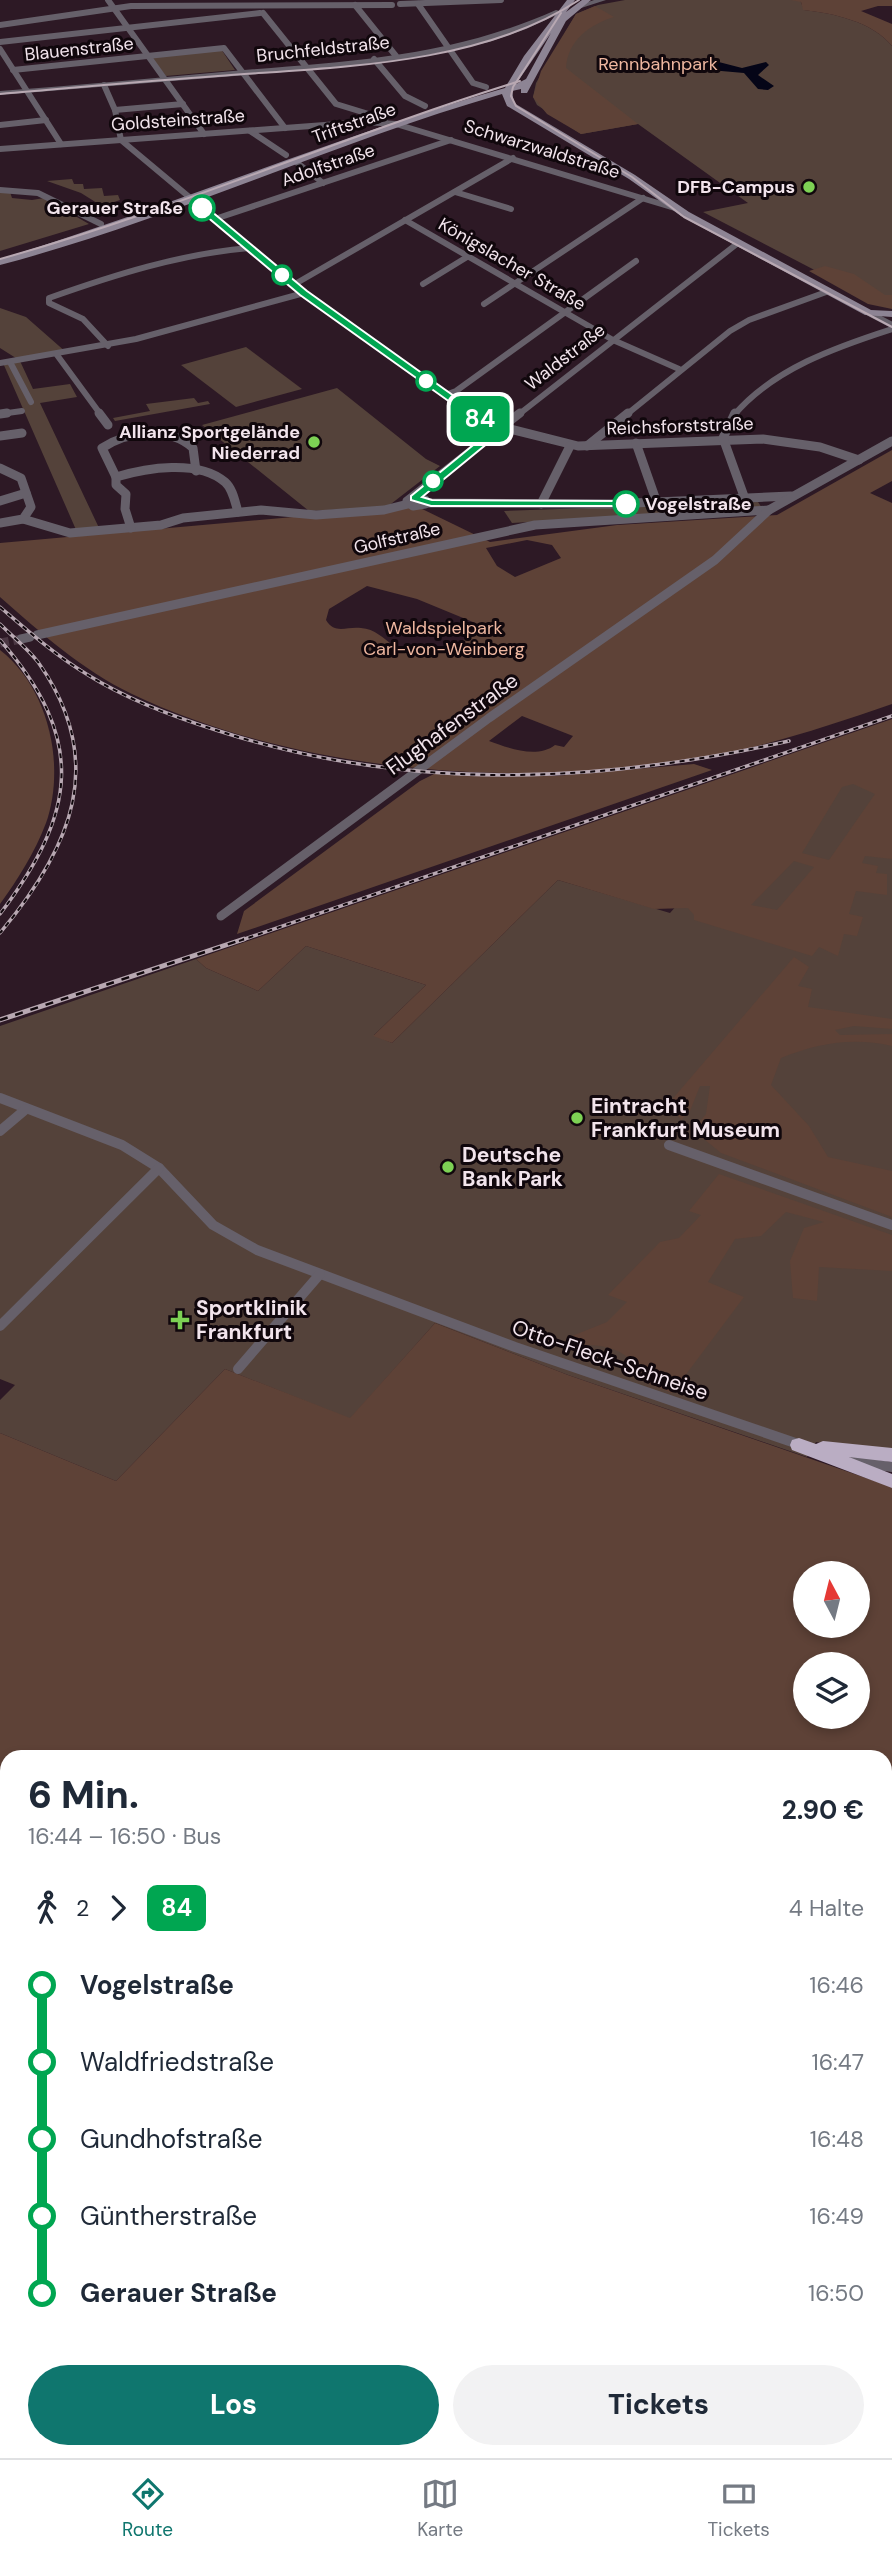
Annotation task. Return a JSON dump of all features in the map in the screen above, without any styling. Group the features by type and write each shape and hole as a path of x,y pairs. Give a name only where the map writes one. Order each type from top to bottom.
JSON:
{"highway":[{"path":"799,1445 892,1455"},
{"path":"799,1445 892,1481"}],"main road":[{"path":"513,89 544,26 574,4 587,0"},
{"path":"489,89 513,89 527,81 561,14"},
{"name":"Triftstraße","path":"188,195 425,106 489,89 513,89"},
{"name":"Triftstraße","path":"290,158 362,125 385,121 489,89"},
{"path":"513,89 538,119 678,209 869,313 892,314"},
{"path":"513,89 538,119"},
{"path":"0,255 188,195"},
{"path":"0,262 95,234 188,195"}],"street":[{"path":"108,0 204,134"},
{"path":"400,4 501,0"},
{"path":"574,4 602,0"},
{"path":"0,25 113,8 190,4 264,10"},
{"path":"418,4 473,83 489,89"},
{"path":"355,5 396,57"},
{"path":"0,42 264,10 392,5"},
{"name":"Schwarzwaldstraße","path":"264,10 336,104 678,209"},
{"name":"Bruchfeldstraße","path":"0,93 396,57 450,50 527,27 544,26"},
{"name":"Blauenstraße","path":"13,70 224,48 242,73"},
{"path":"0,49 61,144"},
{"path":"374,59 405,96 425,106"},
{"path":"242,73 285,128"},
{"path":"104,85 115,110 121,140 304,293 486,423 501,427"},
{"path":"115,110 183,104"},
{"path":"0,125 46,120"},
{"name":"Goldsteinstraße","path":"0,149 285,128 362,125"},
{"path":"250,131 323,183"},
{"name":"Adolfstraße","path":"215,219 451,140"},
{"path":"295,284 513,158"},
{"path":"0,190 38,193 101,224"},
{"path":"455,192 511,209"},
{"path":"484,304 643,198"},
{"name":"Königslacher Straße","path":"405,220 613,340 679,369"},
{"name":"Waldstraße","path":"411,501 501,427 738,243"},
{"path":"107,346 83,319 49,303 49,298 120,273 214,251 249,248"},
{"path":"423,284 467,257"},
{"path":"445,395 456,391 636,261"},
{"path":"587,446 679,369 748,320 829,291"},
{"path":"0,363 107,346 304,293"},
{"path":"869,313 892,327"},
{"path":"748,499 723,438 733,418 764,387 834,349 892,327"},
{"path":"57,355 108,425"},
{"path":"9,362 31,402"},
{"path":"0,414 22,411"},
{"name":"Reichsforststraße","path":"501,427 570,446 723,438 790,441 859,460"},
{"path":"604,431 622,444"},
{"path":"0,436 22,433"},
{"path":"131,528 125,509 125,494 116,485 116,477 102,448 116,439 181,437 193,448 196,471"},
{"name":"Flughafenstraße","path":"221,916 489,718 715,560 769,510 892,441"},
{"path":"636,443 657,503"},
{"path":"541,504 570,446"},
{"path":"0,468 21,478 31,507 23,519"},
{"path":"116,477 153,470 196,471 228,484 238,512"},
{"path":"0,501 26,493"},
{"path":"0,523 23,519 70,533 131,528 261,510 316,515 384,510 411,501 657,503 797,495"},
{"path":"748,499 763,500 769,510"},
{"name":"Golfstraße","path":"29,637 535,525 769,510"},
{"name":"Otto-Fleck-Schneise","path":"0,1098 122,1145 159,1168 213,1225 250,1247 515,1347 799,1445 845,1459 892,1467"},
{"path":"0,1131 26,1109"},
{"path":"669,1146 892,1225"},
{"path":"0,1326 159,1168"},
{"path":"238,1369 320,1274"}],"green space":[{"name":"Rennbahnpark","path":"625,0 800,0 804,10 852,20 874,31 892,46 892,301 876,302 703,212 748,203 638,124 581,134 537,105 533,97 536,83 576,14 598,5"},
{"path":"221,49 235,70 166,76 151,57"},
{"path":"72,179 74,184 83,184 84,189 102,188 104,196 118,195 120,200 111,203 113,206 91,213 86,208 97,203 81,193 47,181"},
{"path":"10,192 12,198 44,198 89,224 0,251 0,193"},
{"path":"0,308 26,317 67,353 20,361 33,389 70,384 77,397 40,403 100,530 77,532 3,363 19,360 0,348"},
{"path":"246,347 302,389 236,407 181,365"},
{"name":"Allianz Sportgelände Niederrad","path":"337,388 426,459 440,466 387,507 309,511 202,425"},
{"path":"194,398 198,403 208,401 210,404 115,421 113,418 150,411 146,404"},
{"path":"758,502 762,508 512,523 504,511"},
{"path":"892,762 892,1452 852,1449 816,1442 807,1457 568,1375 435,1323 350,1419 225,1369 116,1481 0,1433 0,1400 15,1385 0,1379 0,1026 196,959 206,968 258,991 306,946 426,985 374,1035 392,1043 558,880 670,913 785,784"}],"shaded area":[{"path":"791,0 892,0 892,6 878,6 861,11 892,24 892,46 863,25 839,16 803,10 801,2"},
{"path":"595,6 614,17 596,24 581,35 571,49 566,68 638,124 581,134 547,114 533,97 541,71 576,14"},
{"path":"825,266 854,274 885,295 892,295 892,309 868,304 809,271"},
{"path":"892,450 892,481 870,493 892,503 892,704 752,747 704,758 635,768 562,773 487,773 412,768 338,757 266,742 197,721 132,694 96,674 63,650 0,597 0,543 416,506 490,542 617,525 777,515","holes":["527,540 552,545 561,558 515,577 497,566 486,548","367,586 417,599 485,627 441,651 418,655 394,646 371,630 333,627 326,620 329,609","522,716 573,736 564,747 555,745 531,752 489,741"]},
{"path":"0,650 17,666 31,685 41,706 49,729 54,777 52,801 42,834 26,865 0,904"},
{"path":"892,719 892,859 865,856 862,863 878,866 876,873 887,874 887,895 856,891 849,914 863,917 857,936 844,934 838,956 819,947 812,956 694,920 694,915 688,908 654,909 558,880 392,1043 373,1036 426,985 306,946 258,991 206,968 196,959","holes":["853,784 875,794 829,860 802,853 842,787","794,861 814,867 777,910 751,905"]},
{"path":"694,764 712,770 237,934 244,911 420,781 434,774 555,776"},
{"path":"794,957 809,967 798,986 812,989 808,1007 892,1019 892,1029 854,1026 835,1030 840,1035 892,1034 892,1046 849,1042 822,1045 795,1053 781,1058 771,1085 809,1126 828,1157 892,1171 892,1217 721,1153 693,1130 706,1114 710,1086 700,1086 690,1111 681,1120 669,1103"},
{"path":"719,1174 892,1235 892,1271 819,1267 817,1301 793,1298 790,1261 804,1228 824,1222 786,1212 761,1236 735,1239 708,1282 744,1297 672,1393 649,1384 633,1362 615,1350 594,1345 566,1345 567,1338 607,1322 627,1302 608,1295 660,1242 679,1238 701,1215 689,1211"},
{"path":"435,1323 568,1375 892,1487 892,1750 0,1750 0,1433 116,1481 225,1369 350,1418"}],"water":[{"path":"711,60 742,68 766,62 769,65 758,75 774,86 768,90 758,89 744,73 710,70 703,63"}],"tunnel":[{"path":"0,643 21,639"}],"tram line":[{"path":"0,94 310,70 405,59 452,51 497,38 540,22 579,0"},
{"path":"516,82 561,13"},
{"path":"516,82 520,81"},
{"path":"0,259 131,218 516,82"},
{"path":"516,82 511,96 516,106 632,177 684,217 892,327"}],"railway":[{"path":"0,607 76,668 135,700 219,731 290,751 361,764 432,772 503,775 575,773 646,766 789,741"},
{"path":"0,624 38,662 60,699 72,735 76,769 72,803 62,836 46,869 0,933"},
{"path":"0,640 28,676 48,711 59,744 61,776 57,809 45,842 26,877 0,914"},
{"path":"239,941 892,716"},
{"path":"0,1020 244,939"}],"bus line":[{"name":"84","path":"202,208 304,293 486,423 501,427 414,498 423,499 426,503 626,504"}],"place":[{"name":"DFB-Campus","path":"809,187"},
{"name":"Gerauer Straße","path":"202,208"},
{"name":"Allianz Sportgelände Niederrad","path":"314,442"},
{"name":"Vogelstraße","path":"626,504"},
{"name":"Eintracht Frankfurt Museum","path":"577,1118"},
{"name":"Deutsche Bank Park","path":"448,1167"},
{"name":"Sportklinik Frankfurt","path":"180,1320"}],"park label":[{"name":"Waldspielpark Carl-von-Weinberg","path":"444,638"}]}
